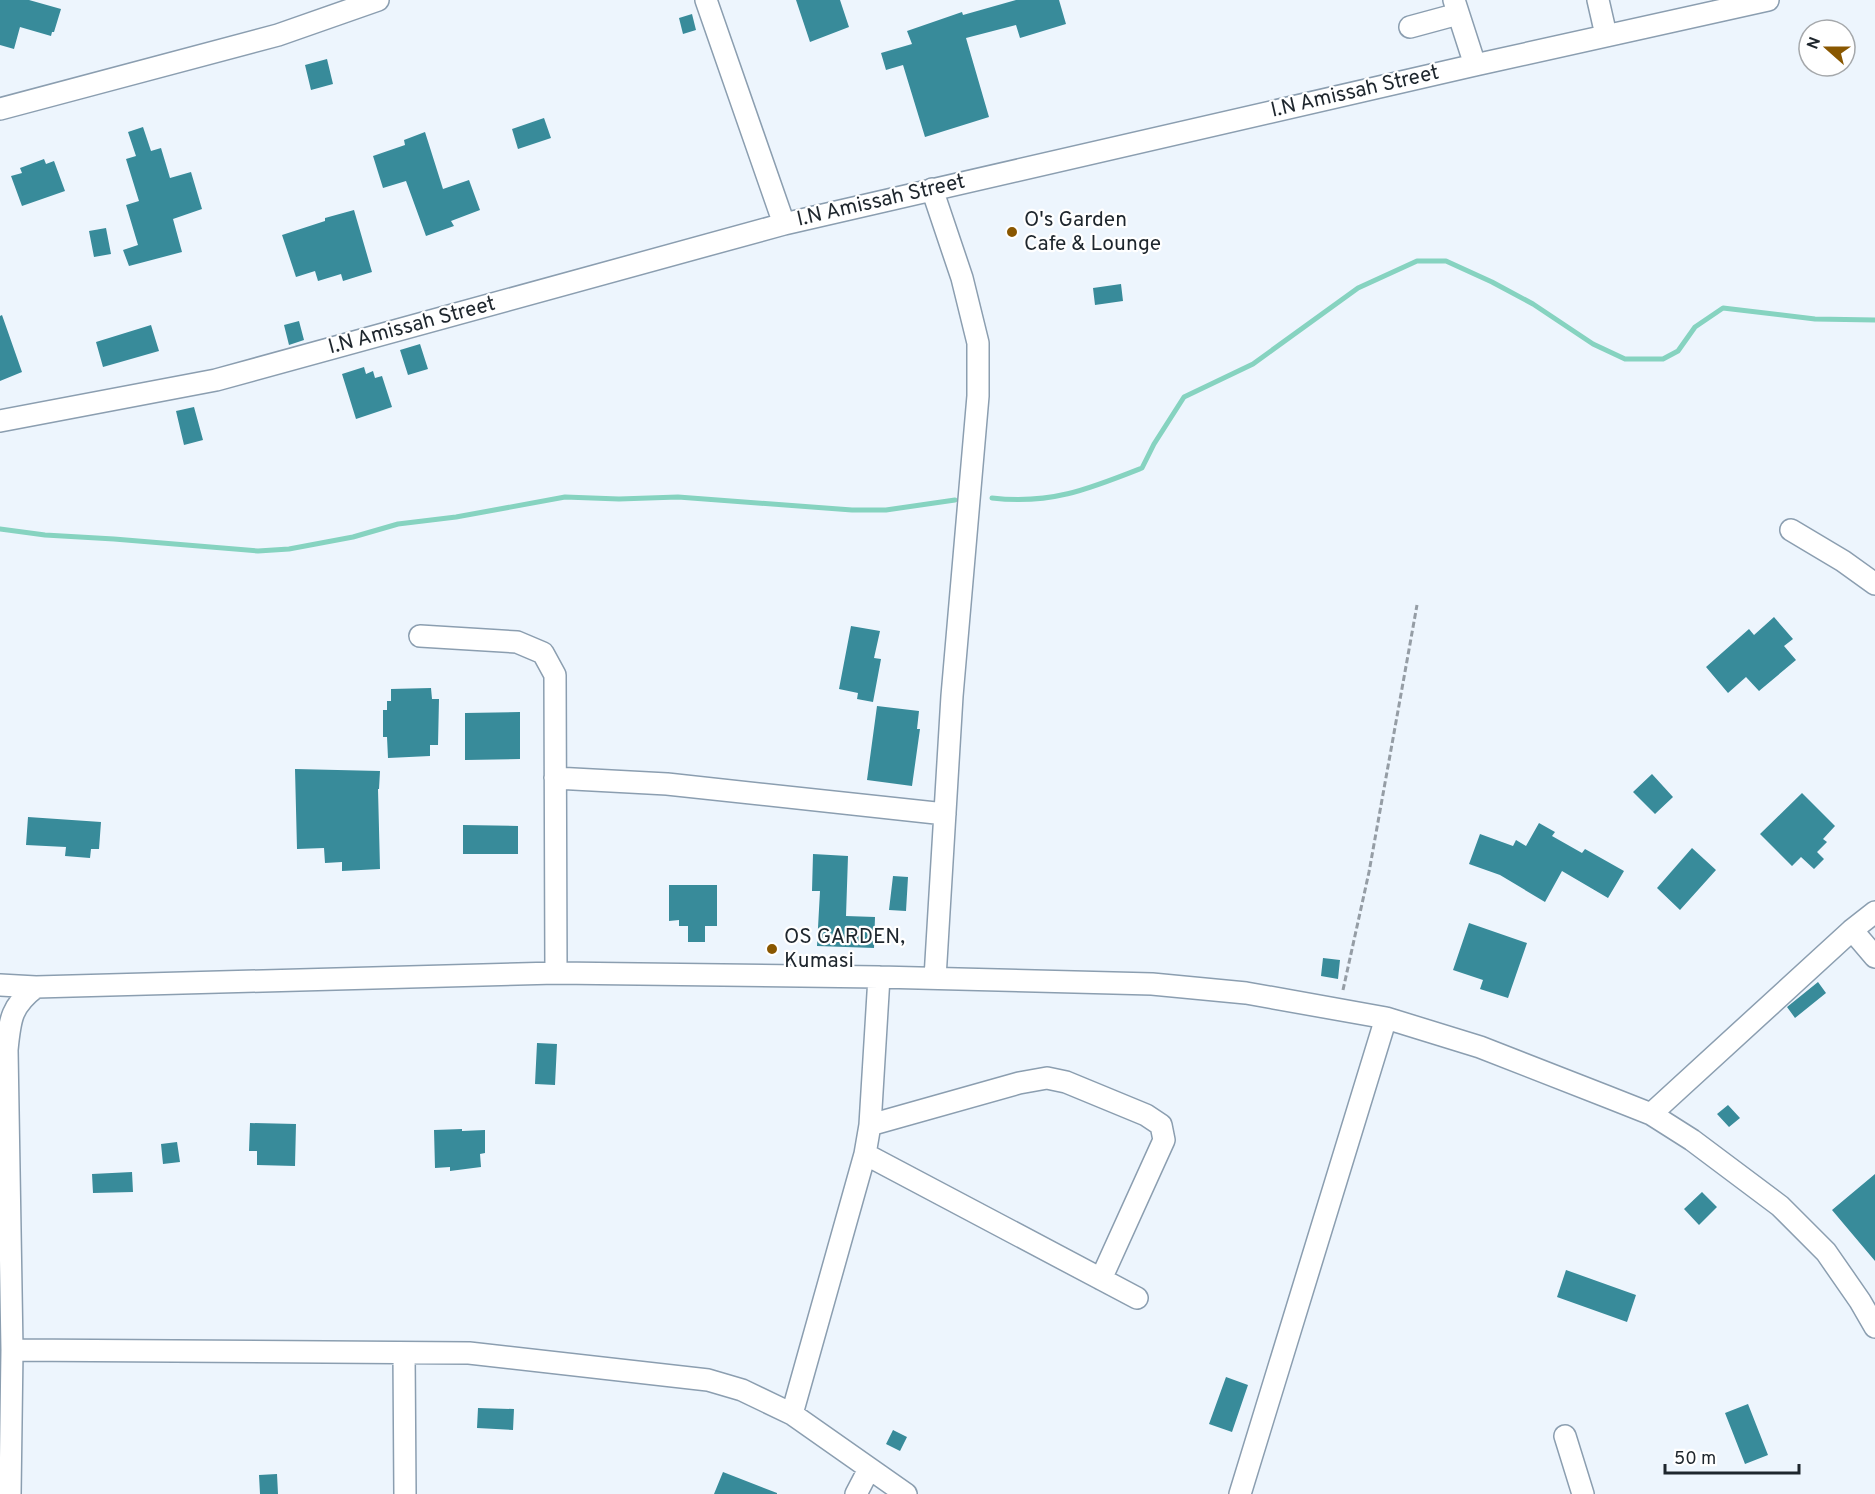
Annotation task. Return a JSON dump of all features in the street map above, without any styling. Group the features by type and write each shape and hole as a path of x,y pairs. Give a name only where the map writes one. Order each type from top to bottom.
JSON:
{"street":[{"path":"0,109 278,34 378,0"},
{"path":"706,0 784,224"},
{"path":"1598,0 1606,35"},
{"name":"I.N Amissah Street","path":"0,421 216,380 784,224 1474,65 1768,0"},
{"path":"1410,27 1456,7 1474,65"},
{"path":"932,189 962,278 978,343 978,396 952,696 935,978"},
{"path":"1791,530 1843,561 1875,584"},
{"path":"420,636 517,642 543,653 555,675 556,973"},
{"path":"555,778 667,784 945,814"},
{"path":"1651,1114 1852,930 1875,912"},
{"path":"1852,930 1875,957"},
{"path":"0,985 36,987 556,973 935,978 1152,984 1245,993 1386,1018 1480,1047 1651,1114 1738,1172 1780,1206 1826,1252 1875,1327"},
{"path":"792,1414 865,1154 870,1125 879,977"},
{"path":"10,1494 12,1350 6,1007 36,987"},
{"path":"1240,1494 1386,1018"},
{"path":"870,1125 1019,1083 1047,1078 1066,1082 1146,1115 1161,1125 1164,1140 1101,1279"},
{"path":"865,1154 1137,1298"},
{"path":"12,1350 469,1353 708,1380 742,1390 792,1414 906,1494"},
{"path":"404,1353 405,1494"},
{"path":"1565,1436 1583,1494"},
{"path":"856,1494 869,1469"}],"path":[{"path":"1339,1010 1369,872 1417,605"}],"building":[{"path":"0,0 29,0 61,9 54,32 51,36 20,27 14,49 0,45"},
{"path":"796,0 840,0 849,27 810,42"},
{"path":"1016,0 1059,0 1066,24 1020,38 1016,25 966,38 989,117 925,137 903,65 886,70 881,53 912,44 907,31 962,12 963,15"},
{"path":"692,14 696,30 683,34 679,18"},
{"path":"327,59 333,84 311,90 305,65"},
{"path":"544,118 551,138 518,149 512,129"},
{"path":"143,127 151,151 161,148 170,178 191,172 202,209 173,219 182,252 129,266 123,250 138,245 126,205 139,201 126,159 136,156 128,132"},
{"path":"425,132 443,189 469,180 480,210 451,221 454,226 426,236 406,181 383,188 373,156 405,145 404,140"},
{"path":"44,159 46,164 54,161 65,191 22,206 11,176 22,173 20,168"},
{"path":"354,210 372,272 343,281 341,274 318,281 315,271 296,277 282,235 325,221 325,218"},
{"path":"106,228 111,254 94,257 89,231"},
{"path":"1121,284 1123,301 1095,305 1093,288"},
{"path":"2,315 22,372 0,381 0,316"},
{"path":"299,321 304,340 289,345 284,325"},
{"path":"151,325 159,351 103,367 96,342"},
{"path":"420,344 428,369 408,375 400,350"},
{"path":"364,367 366,374 373,371 375,378 382,376 392,407 356,419 342,374"},
{"path":"194,407 203,440 184,445 176,411"},
{"path":"1774,617 1793,639 1784,646 1796,660 1759,691 1746,677 1728,693 1706,667 1749,629 1754,635"},
{"path":"851,626 880,631 874,658 881,659 873,702 857,699 858,693 839,689"},
{"path":"431,688 432,699 439,699 438,745 430,745 430,756 388,758 387,737 383,737 383,710 387,710 387,701 391,701 391,689"},
{"path":"877,706 919,711 917,729 920,729 912,786 867,780"},
{"path":"520,712 520,759 465,760 465,713"},
{"path":"295,769 380,771 378,789 380,869 342,871 342,862 325,863 324,848 297,849"},
{"path":"1652,774 1673,797 1655,814 1633,792"},
{"path":"1802,793 1835,826 1823,839 1827,842 1817,852 1824,859 1814,869 1801,857 1792,866 1760,834"},
{"path":"28,817 101,822 99,849 91,849 90,858 65,856 66,847 26,845"},
{"path":"1539,823 1555,832 1552,836 1582,853 1585,849 1624,871 1608,898 1562,871 1545,902 1500,875 1469,864 1480,834 1513,846 1516,840 1526,846"},
{"path":"463,825 518,826 518,854 463,854"},
{"path":"1692,848 1716,870 1680,910 1657,888"},
{"path":"813,854 848,856 846,916 875,917 874,948 817,946 820,891 812,891"},
{"path":"893,876 908,877 906,911 889,910"},
{"path":"669,885 717,885 717,926 705,926 705,942 688,942 688,926 679,926 679,920 669,921"},
{"path":"1469,923 1527,943 1508,998 1480,989 1483,980 1453,970"},
{"path":"1323,958 1340,960 1338,979 1321,976"},
{"path":"1818,982 1826,993 1795,1018 1787,1007"},
{"path":"537,1043 557,1044 555,1085 535,1084"},
{"path":"1728,1105 1740,1118 1729,1127 1717,1114"},
{"path":"250,1123 296,1124 295,1166 257,1165 257,1151 249,1151"},
{"path":"462,1129 462,1131 485,1130 485,1153 480,1154 481,1167 450,1171 450,1167 435,1168 434,1130"},
{"path":"177,1142 180,1162 163,1164 161,1144"},
{"path":"132,1172 133,1192 93,1193 92,1174"},
{"path":"1875,1174 1875,1261 1832,1210"},
{"path":"1702,1192 1717,1207 1699,1225 1684,1209"},
{"path":"1566,1270 1636,1295 1627,1322 1557,1297"},
{"path":"1226,1377 1248,1385 1232,1432 1209,1424"},
{"path":"1748,1404 1768,1455 1745,1464 1725,1413"},
{"path":"478,1408 514,1409 513,1430 477,1428"},
{"path":"893,1430 907,1437 900,1451 886,1444"},
{"path":"723,1472 777,1493 777,1494 714,1494"},
{"path":"277,1474 278,1494 260,1494 259,1475"}],"waterway":[{"path":"992,498 1013,500 1069,494 1142,468 1154,444 1184,397 1253,364 1358,288 1417,261 1446,261 1492,282 1533,304 1593,344 1625,359 1663,359 1678,351 1695,327 1723,308 1815,319 1875,320"},
{"path":"0,529 45,535 258,551 289,549 353,537 398,524 456,517 565,497 619,499 678,497 852,510 886,510 955,500"}],"place":[{"name":"O's Garden Cafe & Lounge","path":"1012,232"},
{"name":"OS GARDEN, Kumasi","path":"772,949"}]}
